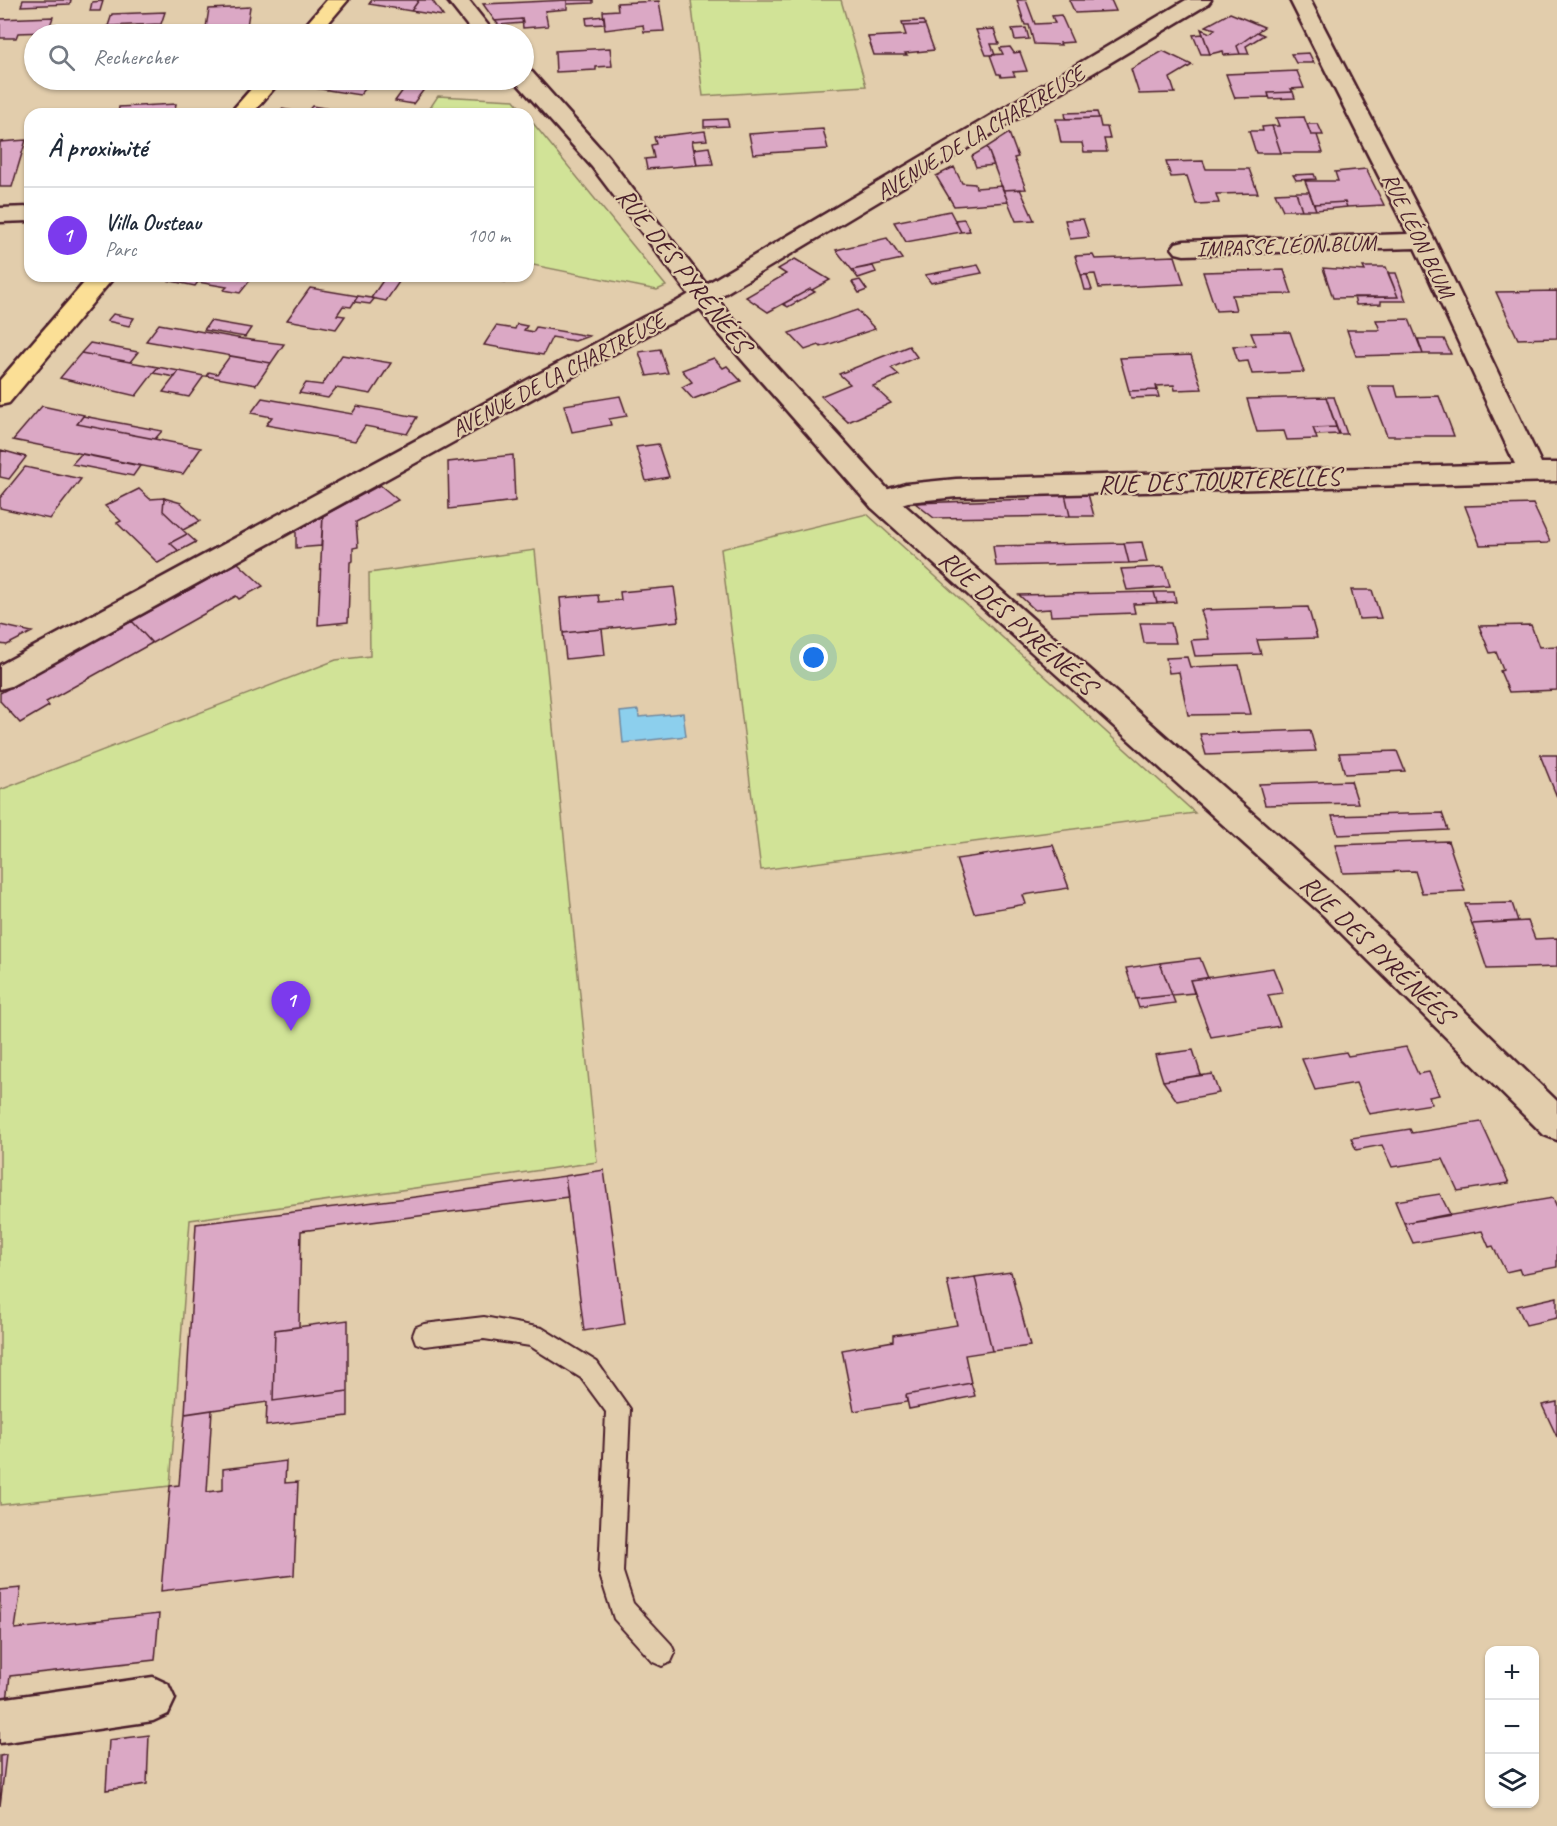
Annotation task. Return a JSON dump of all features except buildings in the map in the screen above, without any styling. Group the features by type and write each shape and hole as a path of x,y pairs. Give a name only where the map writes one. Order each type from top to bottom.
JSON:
{"main road":[{"path":"317,24 338,0"},
{"path":"245,108 261,90"},
{"path":"0,397 98,282"}],"street":[{"path":"457,0 477,24"},
{"name":"AVENUE DE LA CHARTREUSE","path":"0,678 653,322 702,298 1201,0"},
{"name":"RUE LÉON BLUM","path":"1300,0 1423,242 1545,472"},
{"name":"RUE DES PYRÉNÉES","path":"534,88 600,162 702,298 810,423 882,501 1335,906 1556,1121"},
{"path":"0,216 24,214"},
{"name":"IMPASSE LÉON BLUM","path":"1184,248 1423,242"},
{"name":"RUE DES TOURTERELLES","path":"882,501 906,493 956,488 1545,472"},
{"path":"0,1721 153,1699"}],"lane":[{"path":"424,1335 484,1328 534,1336 589,1370 618,1408 611,1572 623,1610 662,1653"}],"green space":[{"path":"691,0 841,0 866,86 703,96"},
{"path":"438,96 514,100 520,108 430,108"},
{"path":"534,124 666,286 657,290 534,265"},
{"path":"867,514 1195,813 761,870 721,549"},
{"path":"535,550 597,1162 190,1220 170,1486 0,1505 0,790 336,660 370,656 369,573"}],"water":[{"path":"638,710 639,717 683,713 686,736 623,743 620,712"}],"place":[{"name":"Villa Ousteau","path":"291,1031"}]}
